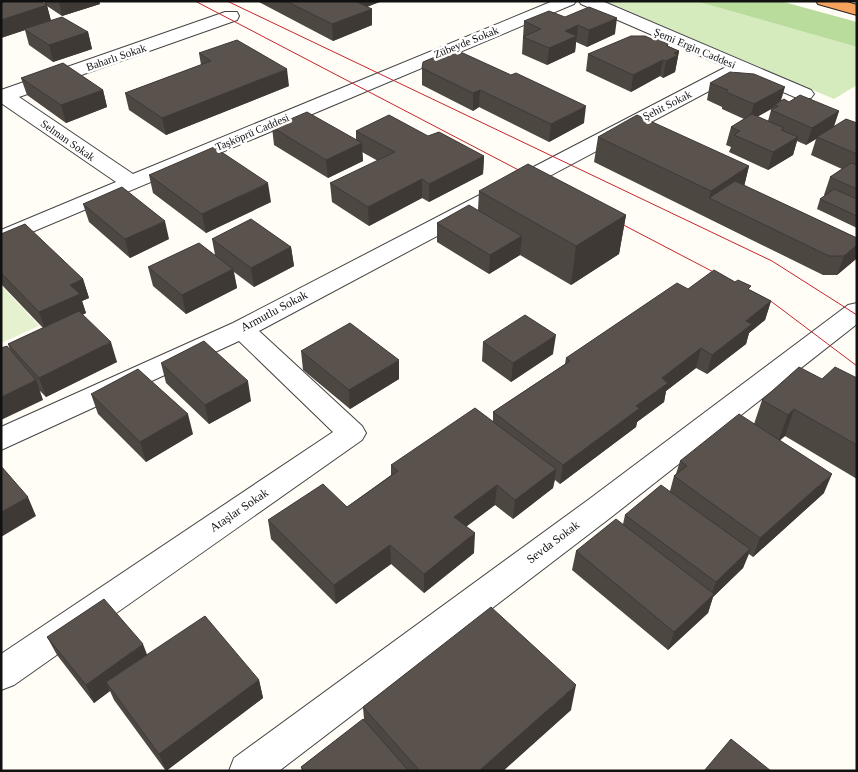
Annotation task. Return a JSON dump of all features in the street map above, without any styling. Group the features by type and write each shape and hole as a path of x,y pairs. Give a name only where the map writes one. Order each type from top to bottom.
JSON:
{"highway":[{"path":"824,1 857,10"}],"street":[{"name":"Zübeyde Sokak","path":"364,84 568,1"},
{"name":"Şemi Ergin Caddesi","path":"587,1 804,94"},
{"name":"Baharlı Sokak","path":"3,97 231,16"},
{"name":"Şehit Sokak","path":"541,170 740,67"},
{"name":"Taşköprü Caddesi","path":"1,238 364,84"},
{"name":"Selman Sokak","path":"3,97 132,183"},
{"name":"Armutlu Sokak","path":"1,439 242,329 541,170"},
{"name":"Sevda Sokak","path":"248,771 599,509 857,311"},
{"name":"Ataşlar Sokak","path":"1,674 352,433 242,329"}],"green space":[{"path":"605,1 695,1 857,47 857,85 834,99"},
{"path":"695,1 780,1 857,22 857,47"},
{"path":"1,285 39,326 1,343"}],"building":[{"path":"1,1 40,1 47,5 1,20"},
{"path":"286,1 355,1 372,9 332,24"},
{"path":"589,7 617,18 589,30 578,25 565,31 577,36 549,48 523,37 541,29 524,21 549,11 565,17"},
{"path":"62,17 88,32 49,45 24,29"},
{"path":"631,36 645,36 654,40 656,38 668,44 667,46 679,51 674,53 678,55 666,61 663,60 633,75 588,54"},
{"path":"237,40 287,69 162,118 125,93 211,61 199,53"},
{"path":"454,49 511,75 516,73 586,106 551,124 480,90 473,93 422,68 423,62"},
{"path":"63,63 103,90 61,105 21,78"},
{"path":"730,72 754,74 785,87 754,104 710,83"},
{"path":"800,95 839,111 812,128 771,110 778,106 774,105 784,99 789,102"},
{"path":"307,112 362,143 326,160 272,127"},
{"path":"752,114 784,128 781,130 798,137 773,152 734,135 740,131 731,127"},
{"path":"389,115 428,136 439,132 484,156 429,184 422,179 368,207 330,183 395,152 356,131"},
{"path":"637,115 749,166 711,191 598,137"},
{"path":"846,119 857,123 857,154 817,137"},
{"path":"214,147 268,183 202,214 149,175"},
{"path":"851,163 857,165 857,189 830,177"},
{"path":"528,164 626,215 576,246 479,191"},
{"path":"735,181 857,238 857,245 844,256 829,256 709,198"},
{"path":"122,187 165,221 125,239 83,204"},
{"path":"834,189 857,199 857,216 820,199"},
{"path":"469,205 522,236 490,255 437,223"},
{"path":"251,219 291,247 251,268 212,239"},
{"path":"25,224 83,279 70,285 80,294 39,312 1,273 1,234"},
{"path":"199,243 233,269 182,295 148,267"},
{"path":"714,270 735,282 738,280 751,286 748,289 771,301 746,321 752,324 712,355 701,348 662,378 668,383 636,406 640,408 563,465 493,412 570,361 566,358 677,283 688,289"},
{"path":"79,311 111,342 39,378 8,344"},
{"path":"525,315 556,335 513,363 483,342"},
{"path":"350,323 399,360 349,390 301,351"},
{"path":"204,341 248,381 205,405 161,363"},
{"path":"7,346 36,380 1,397 1,348"},
{"path":"799,367 822,379 835,367 857,378 857,445 794,409 788,415 762,400"},
{"path":"138,369 188,414 140,442 91,394"},
{"path":"475,408 556,469 515,500 497,485 454,517 475,533 424,574 390,545 334,585 268,520 323,484 347,507 398,471 391,465"},
{"path":"739,414 832,474 760,538 674,476 687,466 680,461"},
{"path":"1,466 28,497 1,512"},
{"path":"661,485 750,549 716,582 625,515"},
{"path":"616,519 714,594 674,632 576,551"},
{"path":"104,599 143,644 86,685 47,637"},
{"path":"491,607 576,685 479,771 420,771 363,707"},
{"path":"205,616 259,680 159,754 106,682"},
{"path":"363,719 409,771 304,771 301,767"},
{"path":"731,739 771,771 704,771"}],"tram line":[{"path":"195,1 530,176"},
{"path":"227,1 772,261 857,315"},
{"path":"612,219 725,278"},
{"path":"758,295 772,302 857,366"}]}
